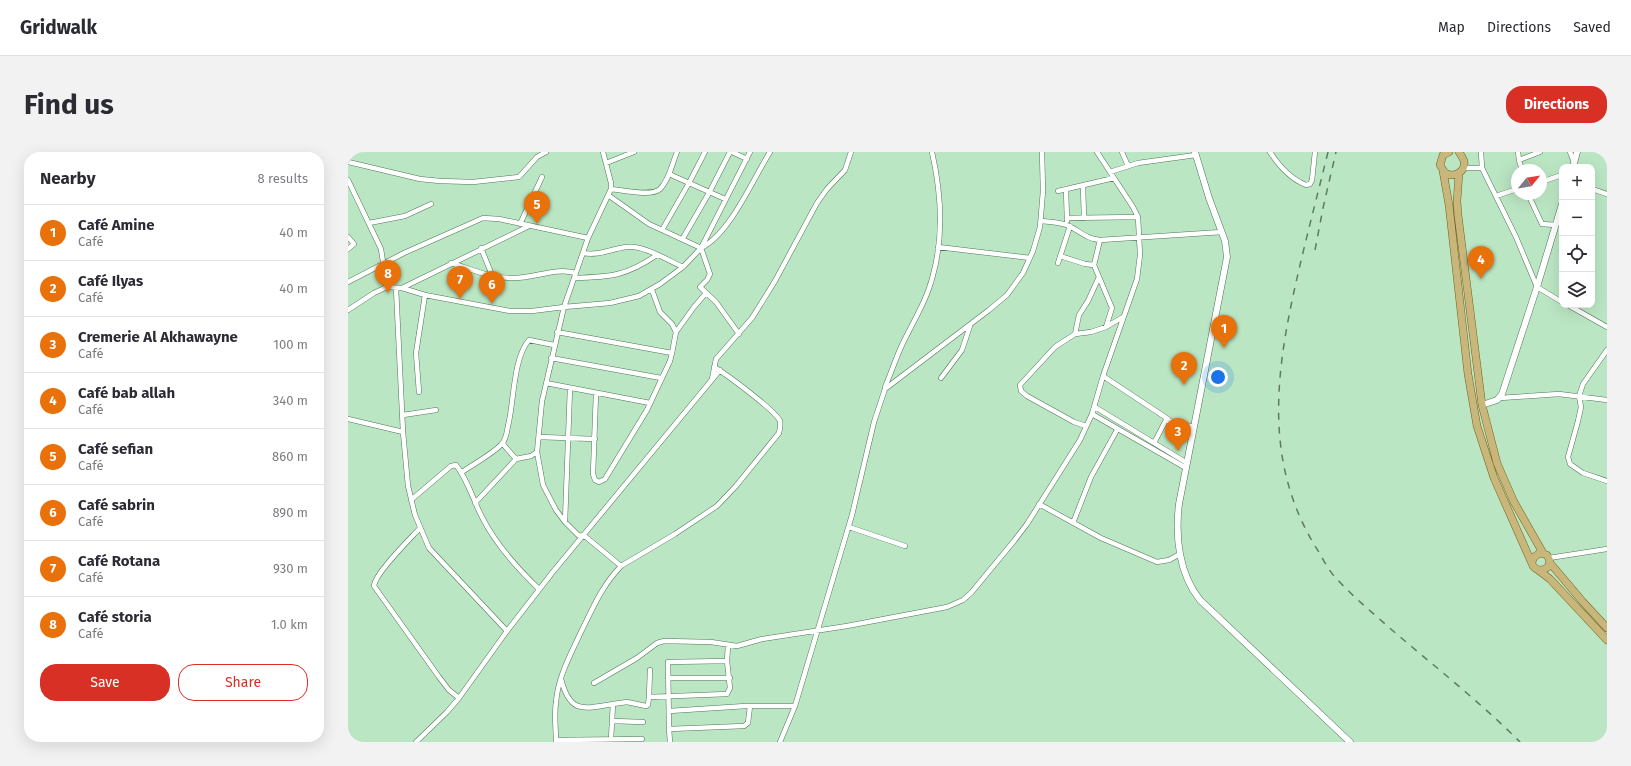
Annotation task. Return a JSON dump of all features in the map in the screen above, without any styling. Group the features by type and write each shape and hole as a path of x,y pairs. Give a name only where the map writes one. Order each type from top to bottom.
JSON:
{"main road":[{"path":"1448,152 1441,155 1440,165 1443,171 1449,206 1468,374 1477,426 1494,478 1535,567 1550,579 1607,640"},
{"path":"1458,153 1464,161 1461,170 1457,201 1458,215 1482,405 1491,442 1514,502 1543,553 1582,602 1607,628"},
{"path":"1443,171 1449,175 1461,170"},
{"path":"1532,562 1535,555 1543,553"},
{"path":"1538,569 1544,569 1549,560"}],"street":[{"path":"348,162 420,178 453,182 473,182 520,177 536,159 546,152"},
{"path":"603,152 611,189 588,238 564,307 546,383 537,452 543,485 550,500 565,522 578,535 586,538 621,566"},
{"path":"606,163 634,152"},
{"path":"611,189 642,193 655,192 661,188 669,174 677,152"},
{"path":"662,230 705,152"},
{"path":"683,238 731,152 747,159"},
{"path":"701,248 750,152"},
{"path":"348,310 374,293 387,287 402,288 425,295 510,312 619,302 632,299 652,290 682,267 701,248 711,242 730,218 754,182 770,152"},
{"path":"712,379 716,359 752,318 775,281 817,203 827,189 845,170 851,152"},
{"path":"780,742 795,706 818,630 848,527 874,422 897,356 928,292 933,276 938,247 940,201 932,152"},
{"path":"885,389 970,326 1007,295 1023,273 1038,239 1041,221 1043,191 1042,152"},
{"path":"594,682 615,672 657,643 664,641 711,642 728,646 737,646 762,639 947,607 957,603 971,593 1014,541 1073,452 1095,407 1103,376 1137,279 1140,238 1138,217 1133,207 1096,152"},
{"path":"1122,152 1128,166"},
{"path":"1174,152 1175,158"},
{"path":"1270,152 1292,177 1306,186 1310,184 1312,180 1315,152"},
{"path":"1481,152 1482,168 1516,237 1537,287 1559,300"},
{"path":"1518,152 1520,164"},
{"path":"1519,160 1540,152"},
{"path":"1570,152 1574,164"},
{"path":"1574,164 1577,152"},
{"path":"1110,172 1138,163 1175,158 1196,153 1227,249 1226,266 1186,466 1178,517 1180,554 1190,585 1200,600 1350,742"},
{"path":"1461,170 1482,168"},
{"path":"669,174 725,199"},
{"path":"520,224 542,176"},
{"path":"1547,180 1559,177"},
{"path":"1058,190 1083,186 1114,178"},
{"path":"348,180 381,249 387,287"},
{"path":"1083,186 1084,218"},
{"path":"1058,263 1069,226 1067,218 1066,189"},
{"path":"1595,190 1607,194"},
{"path":"1496,196 1511,191"},
{"path":"608,195 649,224 683,238 701,248 710,272 707,280 700,287 716,302 739,334"},
{"path":"1531,200 1542,224 1556,225"},
{"path":"369,223 405,216 431,204"},
{"path":"1500,398 1537,287 1559,214"},
{"path":"1067,218 1138,217"},
{"path":"348,282 384,263 483,218 499,219 588,238"},
{"path":"1041,221 1069,226 1089,239 1100,240 1222,232"},
{"path":"402,288 481,248 529,226"},
{"path":"348,237 354,244 348,249"},
{"path":"1100,240 1094,265 1112,308 1106,327"},
{"path":"583,253 604,253 629,246 657,255 682,267"},
{"path":"938,247 1030,258"},
{"path":"481,248 492,275"},
{"path":"574,278 618,275 630,271 657,255"},
{"path":"1060,256 1085,264 1094,265"},
{"path":"451,263 492,275 514,278 562,270 576,272"},
{"path":"1075,334 1080,315 1088,302 1099,277"},
{"path":"396,288 403,432 411,500 420,528 429,548 507,631"},
{"path":"652,290 660,312 672,324 676,332"},
{"path":"596,393 593,474 595,480 599,482 605,479 650,402 670,361 676,332 706,293"},
{"path":"419,392 416,353 425,295"},
{"path":"1573,308 1607,327"},
{"path":"1086,426 1074,422 1022,393 1020,385 1055,347 1075,334 1091,332 1106,327 1123,317"},
{"path":"942,378 960,355 970,326"},
{"path":"557,332 672,353"},
{"path":"462,472 502,443 506,438 511,417 515,376 525,344 528,340 554,345"},
{"path":"1607,350 1588,376 1579,396 1581,407 1580,414 1569,451 1568,461 1583,473 1607,481"},
{"path":"551,358 661,378"},
{"path":"642,739 556,741 556,703 561,678 567,661 600,592 609,578 621,566 675,534 717,506 736,486 779,433 781,427 777,416 732,378 714,367"},
{"path":"416,742 447,712 459,698 507,631 582,536 720,370"},
{"path":"1103,376 1168,419 1194,427"},
{"path":"546,383 650,402"},
{"path":"565,522 570,388"},
{"path":"1482,405 1500,398 1558,394 1607,400"},
{"path":"1095,407 1154,442 1186,466"},
{"path":"402,415 436,410"},
{"path":"1092,414 1117,430 1186,466"},
{"path":"348,419 403,432"},
{"path":"1154,442 1164,421 1168,419"},
{"path":"1073,523 1091,477 1117,430"},
{"path":"539,437 595,440"},
{"path":"502,443 516,459"},
{"path":"475,503 516,459 531,456 537,452"},
{"path":"411,500 451,466 456,465 462,472 484,522 496,541 540,589"},
{"path":"1039,504 1130,552 1157,562 1169,560 1180,554"},
{"path":"848,527 905,546"},
{"path":"420,528 390,561 375,582 374,586 439,677 459,698"},
{"path":"1549,560 1607,550"},
{"path":"649,697 726,695 729,691 730,678 727,661 728,646"},
{"path":"670,742 668,664 670,661 727,661"},
{"path":"561,678 564,691 574,706 580,708 627,702 646,706 648,705 649,697 650,670"},
{"path":"668,678 730,678"},
{"path":"611,739 613,704"},
{"path":"669,711 750,706 795,706"},
{"path":"669,729 744,726 748,722 750,706"},
{"path":"612,721 643,722"}],"railway":[{"path":"1328,152 1295,287 1288,321 1279,387 1281,451 1288,483 1299,515 1315,546 1327,567 1349,592 1473,698 1520,742"},
{"path":"1315,250 1336,152"}],"place":[{"name":"Café sefian","path":"537,224"},
{"name":"Café bab allah","path":"1481,279"},
{"name":"Café storia","path":"388,293"},
{"name":"Café Rotana","path":"460,299"},
{"name":"Café sabrin","path":"492,304"},
{"name":"Café Amine","path":"1224,348"},
{"name":"Café Ilyas","path":"1184,385"},
{"name":"Cremerie Al Akhawayne","path":"1178,451"}]}
